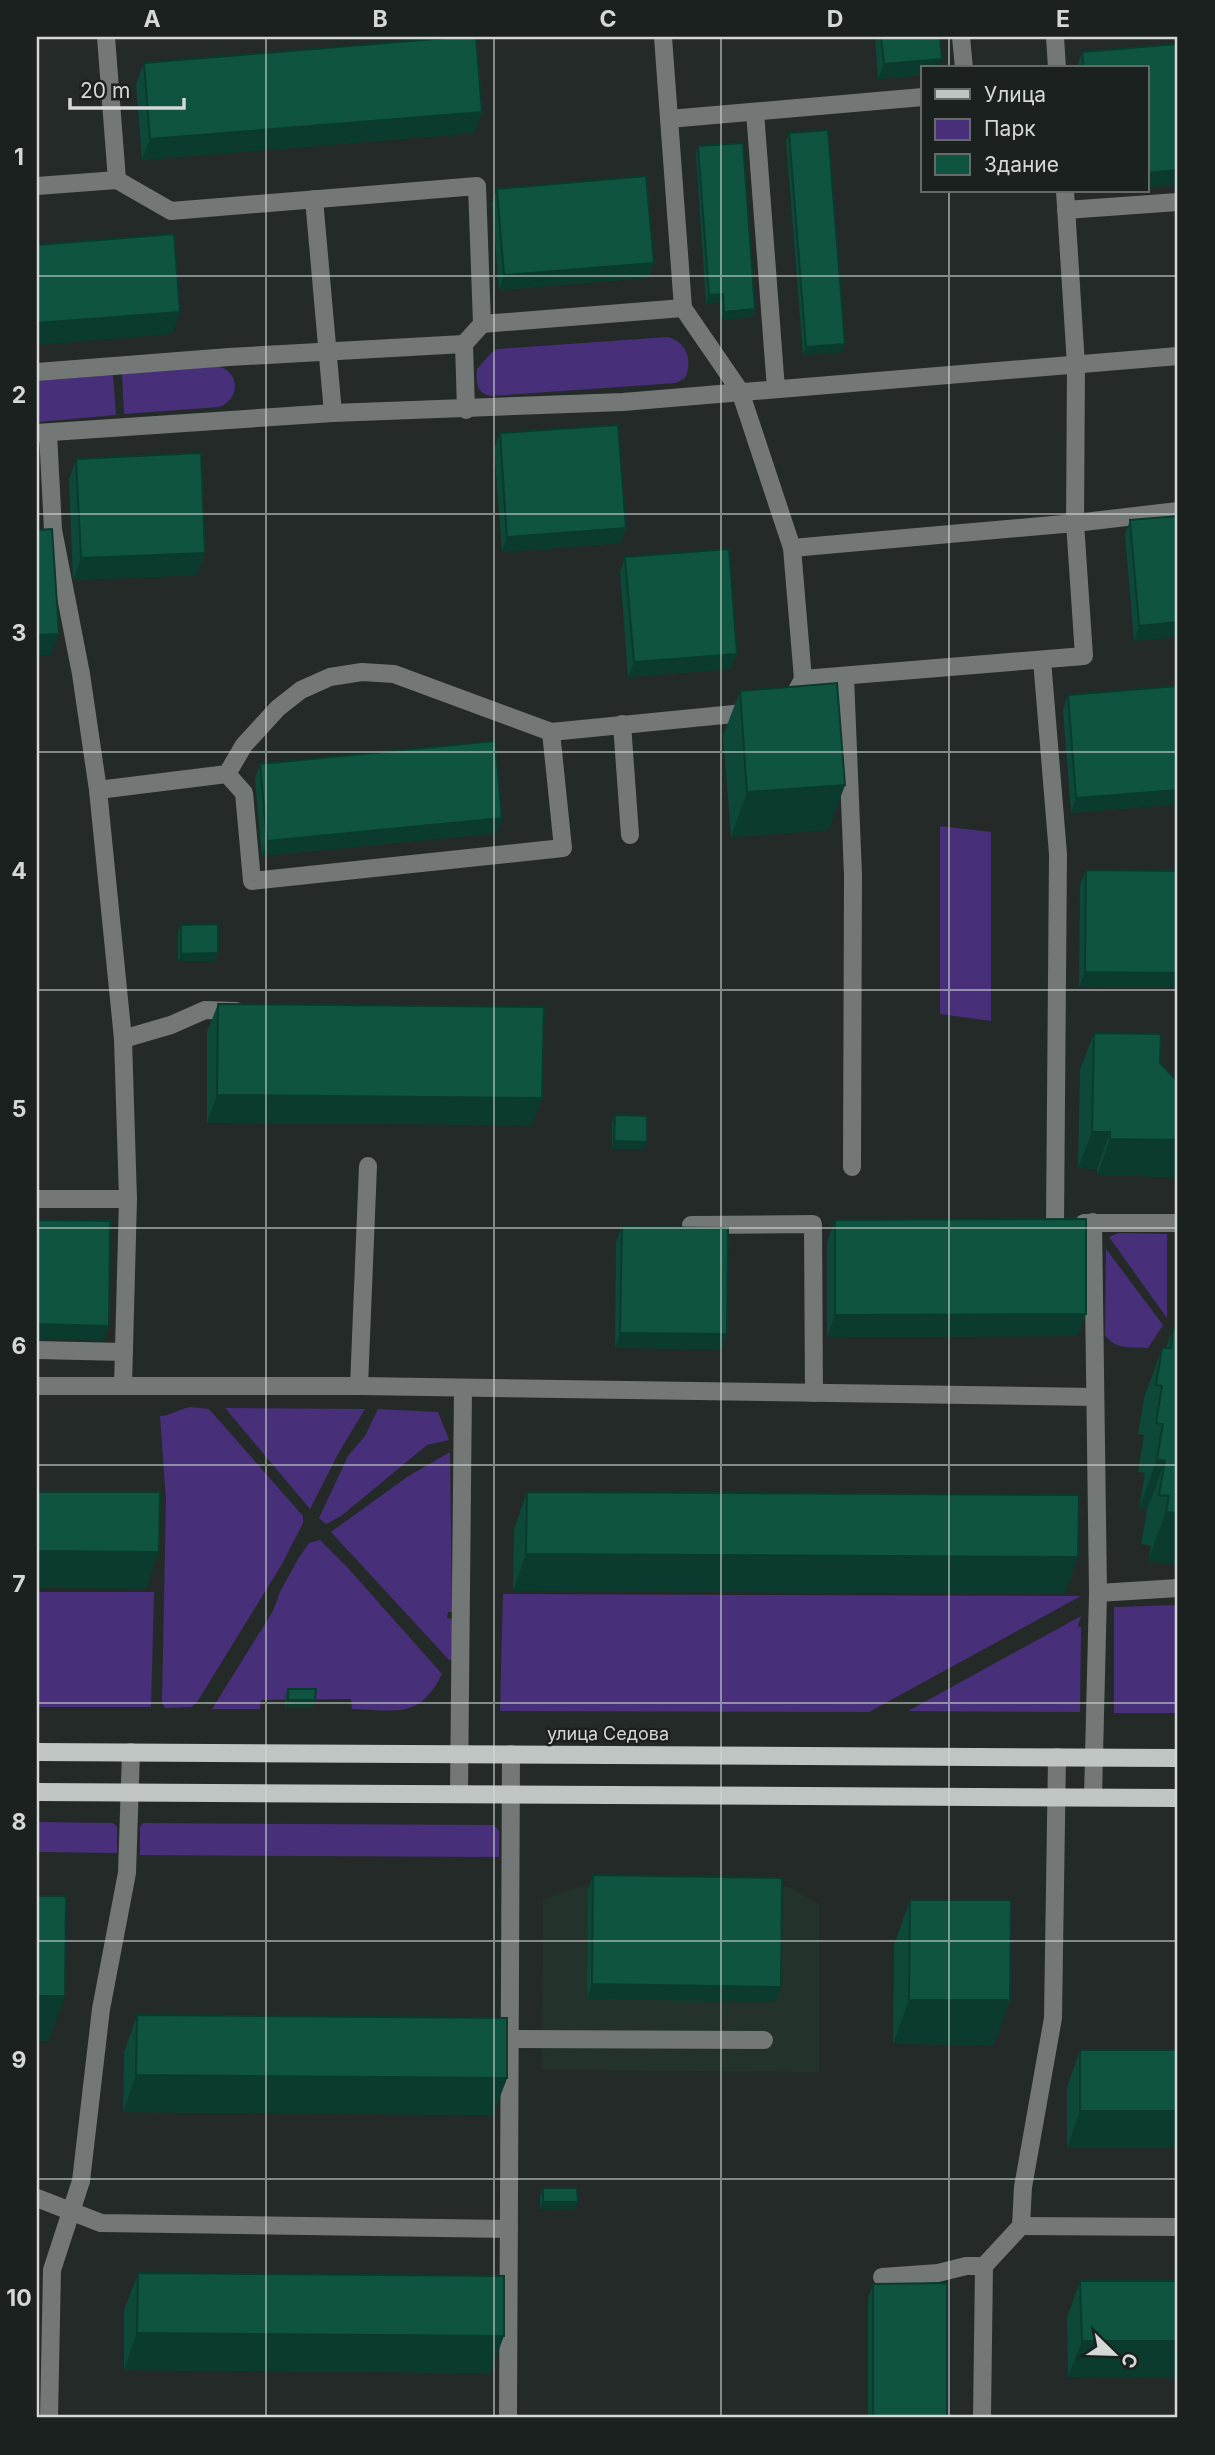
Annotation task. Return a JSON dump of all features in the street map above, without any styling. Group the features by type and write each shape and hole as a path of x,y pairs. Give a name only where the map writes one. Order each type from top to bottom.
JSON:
{"main road":[{"name":"улица Седова","path":"37,1752 1178,1758"},
{"path":"37,1792 1178,1798"}],"lane":[{"path":"106,37 117,180"},
{"path":"227,774 244,745 301,690 330,677 362,672 394,674 551,732 786,709 803,679 793,548 740,391 683,308 663,37"},
{"path":"961,37 964,66"},
{"path":"1055,37 1057,66"},
{"path":"669,119 921,97"},
{"path":"755,112 776,389"},
{"path":"37,186 117,180 171,211 477,186 482,324"},
{"path":"803,679 1084,656 1075,523 1076,365 1065,192"},
{"path":"314,199 333,413"},
{"path":"1066,210 1178,202"},
{"path":"466,410 464,344 482,324 683,308"},
{"path":"37,372 464,344"},
{"path":"123,1386 128,1199 122,1040 98,790 81,674 45,530 42,433 333,413 624,402 1178,356"},
{"path":"793,548 1178,511"},
{"path":"1042,660 1058,854 1048,1224 1178,1223"},
{"path":"845,676 853,875 852,1167"},
{"path":"622,724 631,835"},
{"path":"227,774 244,793 252,881 563,848 551,732"},
{"path":"98,790 227,774"},
{"path":"122,1040 171,1025 205,1010 259,1012"},
{"path":"359,1386 368,1166"},
{"path":"37,1199 128,1199"},
{"path":"1093,1222 1098,1592 1093,1797"},
{"path":"691,1225 813,1224 814,1393"},
{"path":"37,1350 124,1352"},
{"path":"37,1386 359,1386 1095,1397"},
{"path":"459,1793 463,1388"},
{"path":"1098,1592 1178,1588"},
{"path":"49,2418 52,2270 81,2181 101,2009 127,1872 131,1752"},
{"path":"508,2418 511,1754"},
{"path":"982,2418 984,2266 1021,2226 1023,2187 1053,2018 1057,1757"},
{"path":"511,2039 764,2040"},
{"path":"37,2198 101,2222 509,2229"},
{"path":"1021,2226 1178,2227"},
{"path":"882,2277 984,2266"}],"shaded area":[{"path":"578,1886 789,1887 819,1904 819,2072 542,2070 543,1900"}],"green space":[{"path":"668,337 680,343 687,353 685,378 676,383 491,396 482,393 478,387 477,369 497,349"},
{"path":"217,366 230,373 235,385 231,398 219,407 124,414 122,374"},
{"path":"113,375 116,415 37,422 37,381"},
{"path":"940,826 991,832 991,1021 940,1014"},
{"path":"1119,1233 1167,1234 1167,1318 1109,1237"},
{"path":"1106,1249 1163,1325 1148,1348 1119,1345 1105,1335"},
{"path":"190,1407 209,1409 303,1516 303,1523 282,1564 199,1699 192,1707 165,1708 162,1703 166,1500 160,1416"},
{"path":"225,1408 365,1409 310,1509"},
{"path":"378,1409 438,1412 449,1440 427,1445 341,1516 326,1524 319,1518 348,1456 365,1436"},
{"path":"450,1452 452,1612 448,1612 447,1618 452,1619 453,1659 449,1660 331,1532 407,1477"},
{"path":"320,1540 442,1674 433,1689 415,1706 394,1710 352,1709 351,1699 261,1700 260,1709 212,1709 273,1611 298,1559 309,1543"},
{"path":"37,1592 154,1592 151,1707 37,1707"},
{"path":"503,1594 1081,1596 869,1712 500,1711"},
{"path":"1178,1605 1178,1713 1114,1713 1114,1607"},
{"path":"1081,1616 1078,1627 1081,1627 1080,1712 908,1711"},
{"path":"37,1822 113,1823 117,1827 117,1853 37,1852"},
{"path":"143,1823 494,1825 499,1831 499,1857 140,1855 140,1827"}],"building":[{"path":"476,37 482,112 150,139 144,63"},
{"path":"881,37 940,37 942,59 884,64"},
{"path":"1178,44 1178,170 1148,173 1148,66 1084,66 1082,52"},
{"path":"828,130 845,344 806,347 789,133"},
{"path":"743,143 755,309 724,312 723,294 709,295 698,146"},
{"path":"646,176 654,263 504,275 497,189"},
{"path":"174,234 180,312 37,323 37,245"},
{"path":"618,425 626,528 507,537 500,433"},
{"path":"201,453 205,553 81,558 76,459"},
{"path":"1178,516 1178,622 1139,626 1130,520"},
{"path":"52,529 59,634 37,635 37,530"},
{"path":"729,549 737,654 634,662 625,557"},
{"path":"837,683 845,785 747,792 740,691"},
{"path":"1178,686 1178,790 1076,798 1068,695"},
{"path":"495,741 502,818 267,841 260,764"},
{"path":"1086,870 1178,871 1178,973 1085,972"},
{"path":"218,924 218,953 181,954 181,925"},
{"path":"218,1004 544,1007 542,1098 217,1095"},
{"path":"1094,1033 1161,1034 1160,1063 1178,1082 1178,1140 1110,1139 1110,1132 1092,1132"},
{"path":"615,1115 647,1116 647,1142 614,1141"},
{"path":"1086,1219 1086,1314 835,1315 835,1220"},
{"path":"37,1220 110,1221 109,1326 37,1324"},
{"path":"622,1227 728,1228 727,1334 620,1333"},
{"path":"1173,1329 1178,1329 1178,1513 1166,1512 1169,1496 1159,1495 1165,1461 1157,1459 1163,1424 1156,1423 1162,1386 1156,1385 1162,1348 1171,1348"},
{"path":"37,1492 160,1492 159,1552 37,1551"},
{"path":"527,1492 1079,1495 1078,1557 526,1554"},
{"path":"288,1689 316,1689 315,1700 288,1700"},
{"path":"593,1875 782,1878 781,1987 592,1984"},
{"path":"37,1896 66,1896 65,1996 37,1996"},
{"path":"910,1900 1011,1900 1010,2000 909,2000"},
{"path":"137,2015 507,2018 507,2078 136,2075"},
{"path":"1080,2050 1178,2050 1178,2111 1080,2111"},
{"path":"543,2188 577,2188 578,2202 543,2202"},
{"path":"138,2273 504,2276 504,2336 137,2333"},
{"path":"1080,2281 1178,2281 1178,2341 1082,2341"},
{"path":"947,2283 947,2418 873,2418 873,2284"}]}
